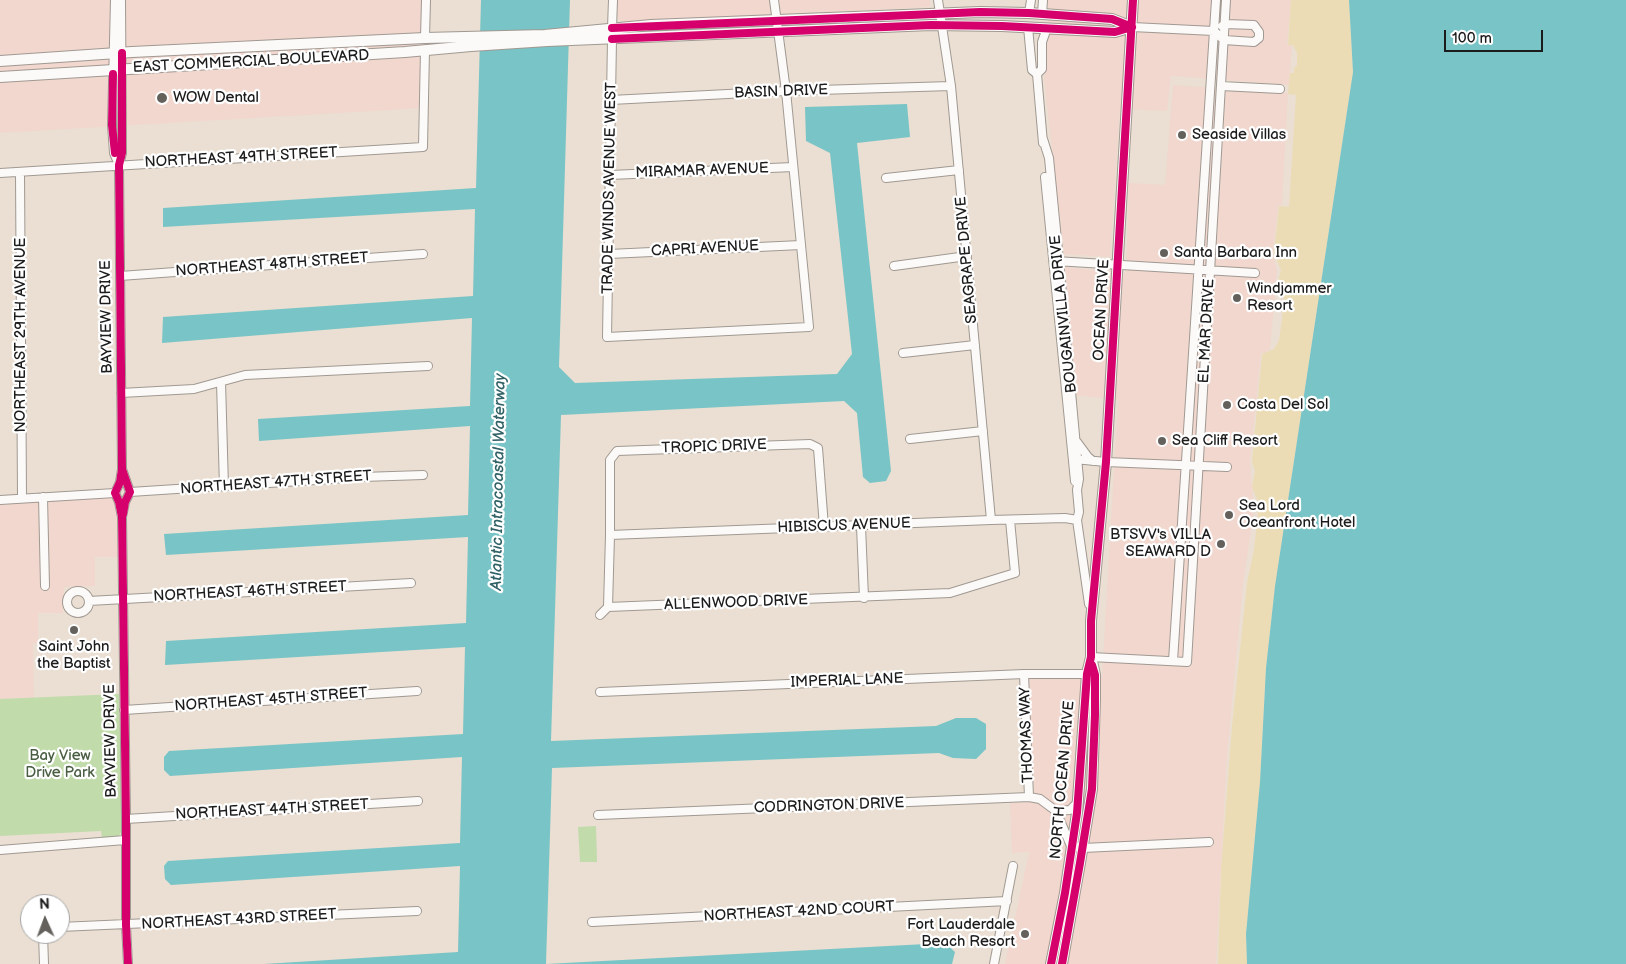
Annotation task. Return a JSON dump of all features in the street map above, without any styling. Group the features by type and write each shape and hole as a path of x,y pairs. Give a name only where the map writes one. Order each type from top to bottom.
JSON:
{"main road":[{"name":"OCEAN DRIVE","path":"1092,621 1106,462 1133,0"},
{"path":"612,33 616,33 625,27 940,13 1029,13 1112,19 1132,27"},
{"path":"1028,27 1036,22 1042,14"},
{"path":"471,42 612,33 778,32 980,25 1115,32 1132,27"},
{"name":"EAST COMMERCIAL BOULEVARD","path":"0,61 118,53 425,38 471,42"},
{"path":"405,52 423,43 425,38"},
{"name":"EAST COMMERCIAL BOULEVARD","path":"0,77 405,52 471,42"},
{"path":"272,60 274,55 285,45"},
{"path":"254,61 265,55 271,46"},
{"name":"NORTH OCEAN DRIVE","path":"1062,964 1092,789 1095,716 1091,674 1092,621"},
{"name":"NORTH OCEAN DRIVE","path":"1051,964 1078,802 1091,674"}],"street":[{"name":"BAYVIEW DRIVE","path":"115,0 122,153 119,165 122,469 117,492 122,517 128,964"},
{"name":"BAYVIEW DRIVE","path":"118,53 121,0"},
{"path":"425,38 426,0"},
{"name":"TRADE WINDS AVENUE WEST","path":"613,0 607,337 809,327 801,245"},
{"path":"774,0 786,91 801,245"},
{"name":"SEAGRAPE DRIVE","path":"938,0 951,86 991,520"},
{"path":"1029,13 1031,0"},
{"path":"1042,14 1043,0"},
{"name":"EL MAR DRIVE","path":"1216,0 1174,661 1187,662 1226,0"},
{"path":"1132,27 1214,31 1225,24 1254,25 1258,28 1260,35 1254,42 1224,40 1214,31"},
{"path":"1028,27 1032,70 1037,74"},
{"name":"BOUGAINVILLA DRIVE","path":"1047,28 1042,42 1042,69 1037,74 1046,193 1056,261 1076,441 1075,459"},
{"name":"NORTHEAST 49TH STREET","path":"0,173 422,147 425,50"},
{"name":"BASIN DRIVE","path":"611,100 786,91 951,86"},
{"path":"1221,86 1280,89"},
{"name":"MIRAMAR AVENUE","path":"610,175 793,167"},
{"path":"886,178 959,170"},
{"name":"NORTHEAST 29TH AVENUE","path":"20,172 22,498"},
{"name":"CAPRI AVENUE","path":"608,254 801,245"},
{"name":"NORTHEAST 48TH STREET","path":"120,276 423,254"},
{"path":"894,266 966,256"},
{"path":"1056,261 1255,273"},
{"name":"BOUGAINVILLA DRIVE","path":"1056,261 1075,459 1079,479 1077,490 1078,520 1092,621"},
{"path":"903,353 975,345"},
{"path":"121,393 194,389 245,376 428,366"},
{"path":"221,382 224,487"},
{"path":"910,438 983,431"},
{"path":"1076,441 1093,461"},
{"name":"TROPIC DRIVE","path":"610,535 610,460 617,451 810,444 818,448 824,527"},
{"path":"1075,459 1227,467"},
{"name":"BAYVIEW DRIVE","path":"122,469 128,492 122,517"},
{"name":"NORTHEAST 47TH STREET","path":"128,492 362,477 423,475"},
{"path":"122,485 128,492 122,500 117,492 122,485"},
{"path":"0,500 117,492"},
{"path":"43,497 45,586"},
{"name":"HIBISCUS AVENUE","path":"610,535 991,520 1065,518 1078,520"},
{"name":"ALLENWOOD DRIVE","path":"608,608 950,593 1015,574 1010,520"},
{"path":"861,526 864,598"},
{"path":"600,615 608,608 610,535"},
{"name":"NORTHEAST 46TH STREET","path":"89,601 411,583"},
{"path":"1091,658 1174,661"},
{"name":"IMPERIAL LANE","path":"600,692 1024,674 1091,674"},
{"name":"THOMAS WAY","path":"1024,674 1029,797"},
{"name":"NORTHEAST 45TH STREET","path":"124,710 417,691"},
{"name":"CODRINGTON DRIVE","path":"598,815 1029,797 1040,799 1056,811"},
{"name":"NORTHEAST 44TH STREET","path":"126,819 418,802"},
{"path":"1078,802 1070,810 1056,811 1071,846 1083,848 1210,842"},
{"path":"0,850 125,840"},
{"path":"994,964 1013,866"},
{"name":"NORTHEAST 42ND COURT","path":"592,922 1007,901"},
{"name":"NORTHEAST 43RD STREET","path":"70,927 126,926 417,911"},
{"path":"43,944 44,964"}],"shaded area":[{"path":"0,0 426,0 424,108 0,133"},
{"path":"617,0 930,0 930,7 624,22 619,20 617,16"},
{"path":"1048,0 1291,0 1287,45 1292,46 1289,85 1171,76 1167,111 1120,109 1110,257 1064,254 1044,79 1048,35"},
{"path":"1173,85 1288,93 1282,205 1278,206 1273,253 1277,271 1270,350 1261,354 1250,463 1254,509 1243,585 1227,756 1216,964 1005,964 1029,852 1012,853 1010,803 1031,802 1034,792 1029,678 1102,677 1118,400 1074,395 1064,267 1126,273 1129,183 1165,185"},
{"path":"110,497 118,506 119,557 95,557 95,586 64,587 63,613 38,613 38,643 33,643 34,698 0,699 0,505"}],"green space":[{"name":"Bay View Drive Park","path":"119,694 122,830 119,836 102,839 101,831 0,836 0,699"},
{"path":"596,826 597,862 580,862 578,827"}],"sand":[{"path":"1291,0 1349,0 1353,72 1275,586 1266,668 1260,782 1246,934 1247,964 1218,964 1221,869 1232,726 1247,583 1254,550 1259,504 1252,487 1255,471 1252,462 1262,354 1274,349 1279,340 1284,294 1277,286 1281,270 1274,253 1279,206 1289,207 1296,95 1288,94 1290,73 1294,73 1294,68 1297,66 1297,53 1293,45 1288,45"}],"water":[{"name":"Atlantic Intracoastal Waterway","path":"481,0 570,0 559,367 575,383 837,374 852,354 830,153 806,141 805,107 907,104 910,137 857,143 891,471 886,481 870,483 863,477 857,413 844,401 561,415 551,741 936,726 956,718 976,718 986,724 986,749 976,759 953,758 939,753 552,768 546,964 264,964 458,952 460,866 171,885 165,879 164,866 168,861 460,843 462,757 170,776 164,770 164,757 169,751 463,734 465,647 165,665 166,641 466,623 468,537 166,555 164,534 468,515 470,426 259,441 258,419 470,406 472,318 162,343 163,317 473,296 475,209 163,227 163,208 476,188"},
{"path":"1349,0 1626,0 1626,964 1247,964 1246,934 1260,782 1266,668 1275,586 1353,72"},
{"path":"945,943 955,952 952,964 546,964"}],"cycle path":[{"path":"1051,964 1065,893 1077,813 1087,674 1091,657 1091,621 1106,462 1133,0"},
{"path":"612,28 980,12 1029,13 1112,19 1132,27"},
{"path":"612,39 931,25 1002,26 1115,32 1132,27"},
{"path":"122,53 122,153 119,165 122,469 130,492 125,502 123,514"},
{"path":"113,74 112,125 115,153"},
{"path":"122,469 120,482 115,493 122,517 128,964"},
{"path":"1062,964 1092,789 1095,715 1095,675 1092,665"}],"place":[{"name":"WOW Dental","path":"162,98"},
{"name":"Seaside Villas","path":"1182,135"},
{"name":"Santa Barbara Inn","path":"1164,253"},
{"name":"Windjammer Resort","path":"1237,298"},
{"name":"Costa Del Sol","path":"1227,405"},
{"name":"Sea Cliff Resort","path":"1162,441"},
{"name":"Sea Lord Oceanfront Hotel","path":"1229,515"},
{"name":"BTSVV's VILLA SEAWARD D","path":"1221,544"},
{"name":"Saint John the Baptist","path":"74,630"},
{"name":"Fort Lauderdale Beach Resort","path":"1025,934"}]}
